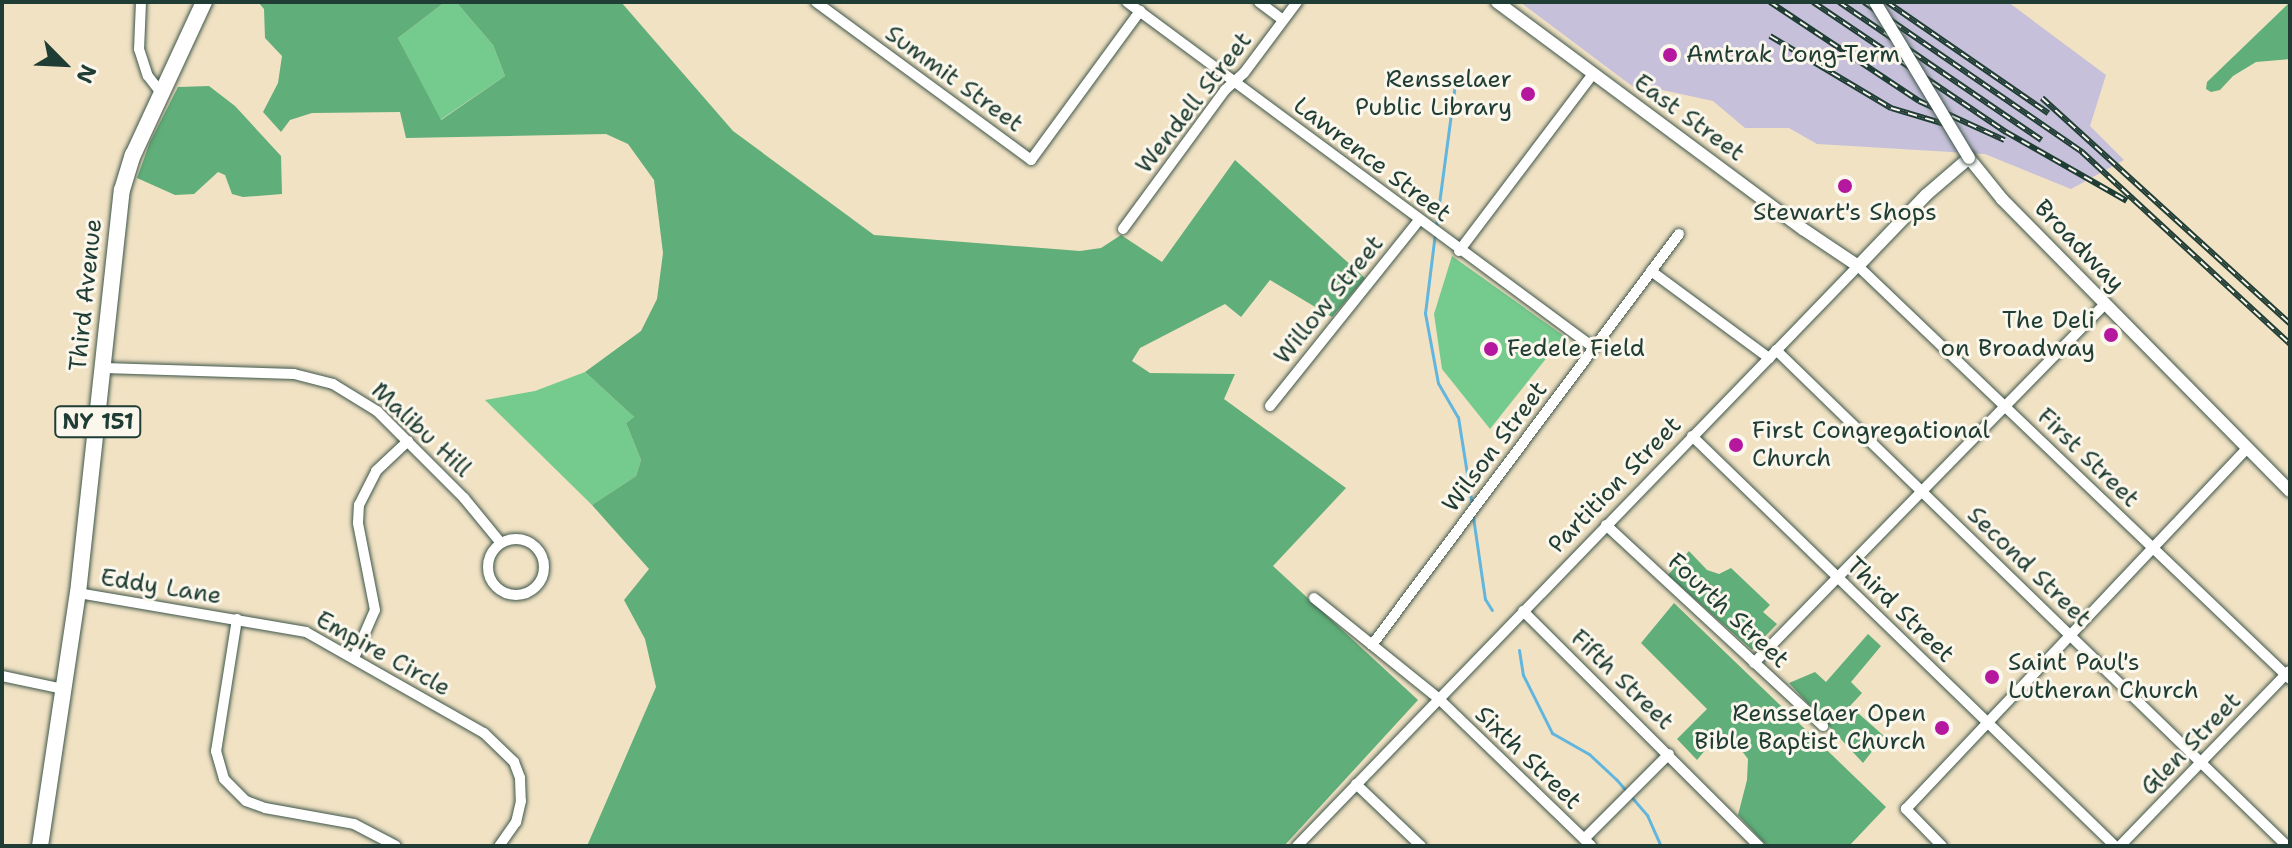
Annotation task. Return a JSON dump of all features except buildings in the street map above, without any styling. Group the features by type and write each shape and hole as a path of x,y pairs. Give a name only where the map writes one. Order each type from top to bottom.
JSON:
{"main road":[{"name":"Third Avenue","path":"40,846 78,593 122,190 133,155 204,2"}],"street":[{"path":"141,2 139,49 148,76 162,94"},
{"name":"Summit Street","path":"816,2 1031,160 1140,11"},
{"name":"Lawrence Street","path":"1127,2 1459,251 1594,348"},
{"path":"1259,2 1283,20"},
{"name":"Wendell Street","path":"1123,229 1297,2"},
{"name":"East Street","path":"1497,2 1832,251 1858,266"},
{"name":"Broadway","path":"1875,2 1969,158 2002,199 2290,491"},
{"path":"1459,251 1593,74"},
{"name":"Partition Street","path":"1297,846 1926,195 1969,158"},
{"name":"Willow Street","path":"1270,406 1422,223"},
{"name":"Wilson Street","path":"1372,645 1679,234"},
{"name":"First Street","path":"1858,266 2288,675"},
{"name":"Second Street","path":"1651,271 1773,354 1922,491 2287,846"},
{"path":"1754,663 2105,304"},
{"name":"Malibu Hill","path":"104,368 309,376 355,395 408,441 501,543"},
{"name":"Third Street","path":"1692,436 1987,724 2117,846"},
{"path":"354,658 375,610 358,523 359,505 376,471 408,441"},
{"path":"1942,846 1906,809 2247,449"},
{"name":"Fourth Street","path":"1606,525 1823,726"},
{"path":"520,538 537,547 542,555 543,574 532,590 506,593 493,582 489,574 490,556 501,543 520,538"},
{"name":"Eddy Lane","path":"78,593 237,619"},
{"name":"Sixth Street","path":"1314,598 1438,698 1587,843"},
{"name":"Fifth Street","path":"1523,611 1759,846"},
{"path":"237,619 216,751 224,779 246,801 265,808 354,824 396,846"},
{"name":"Empire Circle","path":"237,619 306,632 484,733 514,762 520,778 521,801 516,822 499,846"},
{"name":"Glen Street","path":"2117,846 2288,675"},
{"path":"2,676 63,689"},
{"path":"1587,843 1669,754"},
{"path":"1356,784 1421,846"}],"shaded area":[{"path":"1520,2 2008,2 2106,75 2090,126 2124,160 2071,189 1985,154 1817,144 1789,128 1745,128 1713,101 1653,88 1644,95"}],"green space":[{"path":"258,2 445,2 398,38 441,120 505,76 493,45 456,2 621,2 733,131 874,235 1080,251 1101,248 1121,235 1162,262 1235,160 1365,278 1332,317 1270,280 1241,317 1225,304 1140,348 1132,361 1150,373 1235,374 1224,399 1346,488 1273,566 1418,700 1284,846 587,846 656,687 645,639 624,600 649,569 592,505 636,476 641,460 626,423 634,417 585,372 641,331 657,299 663,253 654,180 628,144 606,134 406,138 400,112 312,113 290,120 281,132 263,112 278,83 282,56 265,38 264,9"},
{"path":"445,2 456,2 493,45 505,76 440,120 398,38"},
{"path":"2290,2 2290,59 2256,62 2233,76 2220,90 2211,92 2206,89 2207,82"},
{"path":"209,86 235,106 281,156 282,194 243,197 232,194 225,175 218,172 194,194 175,195 137,178 150,142 178,87"},
{"name":"Fedele Field","path":"1452,256 1564,336 1490,429 1442,369 1434,314"},
{"path":"585,372 634,417 626,423 641,460 636,476 592,505 485,400 535,391"},
{"path":"1689,551 1707,570 1719,574 1731,568 1770,605 1763,612 1777,624 1752,650 1668,575"},
{"path":"1674,603 1886,807 1849,846 1767,846 1738,815 1747,780 1748,759 1739,747 1717,736 1697,760 1677,739 1707,709 1641,643"},
{"path":"1868,634 1881,646 1851,682 1862,693 1850,706 1884,736 1863,763 1789,683 1815,672 1826,682"}],"waterway":[{"path":"1436,226 1456,77"},
{"path":"1435,233 1425,313 1438,383 1458,417 1472,505"},
{"path":"1473,517 1485,599 1492,610"},
{"path":"1519,650 1523,675 1552,733 1589,754 1616,779 1647,815 1661,846"}],"railway":[{"path":"1770,2 1919,101 2004,140"},
{"path":"1813,2 2006,132 2127,201"},
{"path":"1839,2 2041,140"},
{"path":"1864,2 2082,152 2290,344"},
{"path":"1887,2 2048,113"},
{"path":"1770,36 1891,108 1948,125"},
{"path":"2042,98 2290,324"}],"place":[{"name":"Amtrak Long-Term","path":"1670,55"},
{"name":"Rensselaer Public Library","path":"1528,94"},
{"name":"Stewart's Shops","path":"1845,186"},
{"name":"The Deli on Broadway","path":"2111,335"},
{"name":"Fedele Field","path":"1491,349"},
{"name":"First Congregational Church","path":"1736,445"},
{"name":"Saint Paul's Lutheran Church","path":"1992,677"},
{"name":"Rensselaer Open Bible Baptist Church","path":"1942,728"}]}
